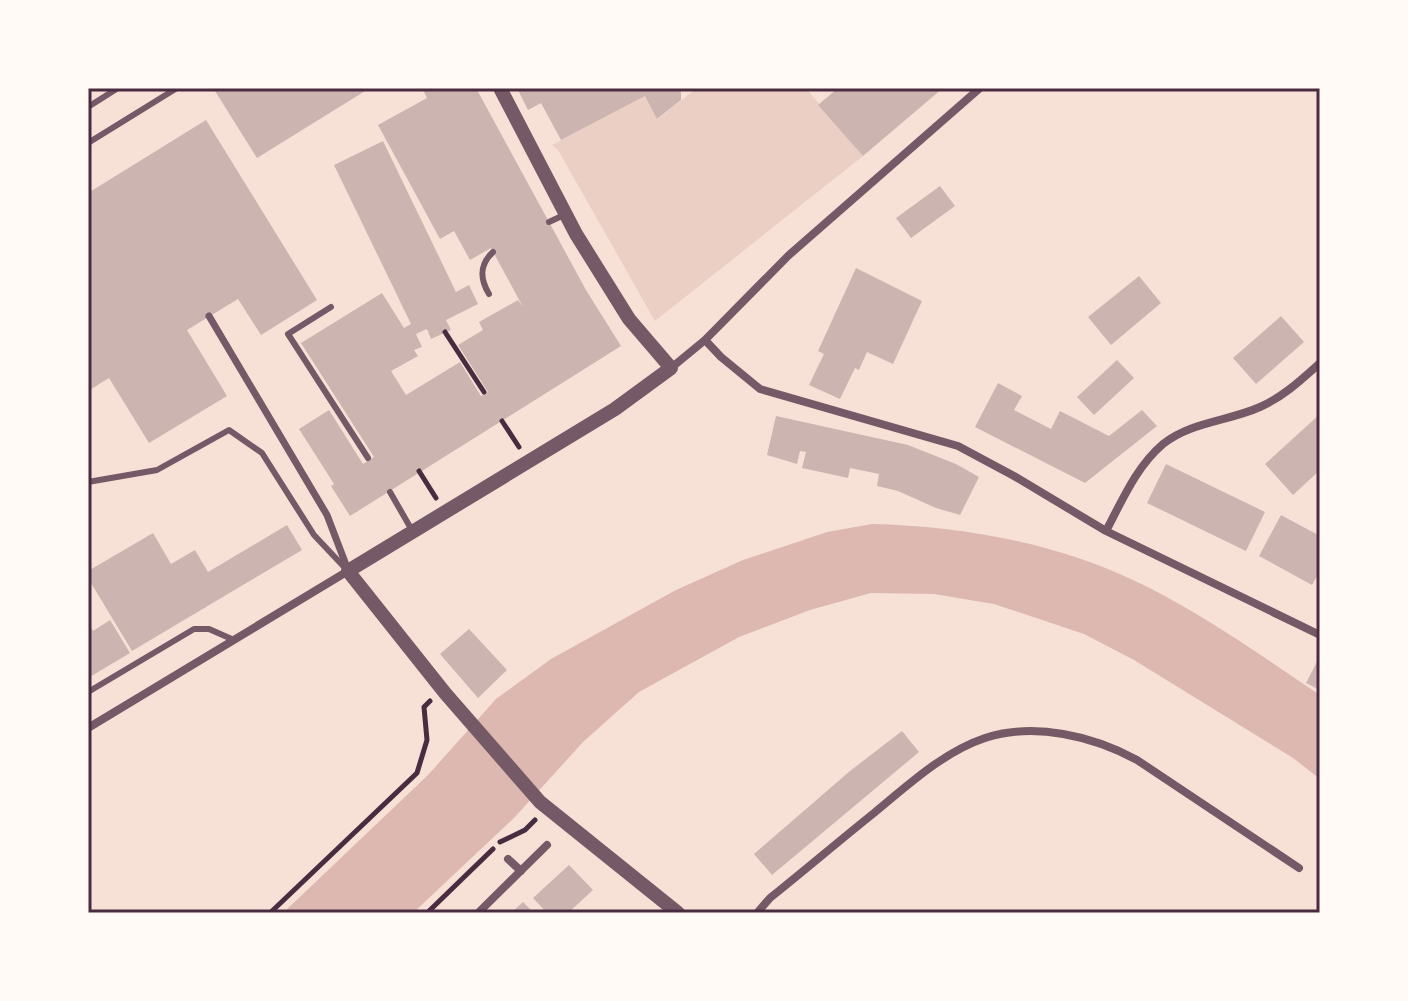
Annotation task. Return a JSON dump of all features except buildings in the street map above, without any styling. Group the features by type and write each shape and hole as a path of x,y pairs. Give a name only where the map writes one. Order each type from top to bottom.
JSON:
{"street":[{"path":"500,88 566,214 629,319 671,368"},
{"path":"88,728 615,409 705,340 789,255 980,88"},
{"path":"209,316 327,515 348,571 445,693 540,802 678,913"},
{"path":"705,340 760,389 958,446 1106,531 1320,635"},
{"path":"1106,531 1138,472 1166,442 1180,433 1266,404 1290,389 1320,363"},
{"path":"757,913 770,898 908,784 964,748 984,739 1012,733 1093,739 1115,748 1299,868"},
{"path":"478,913 547,845"},
{"path":"508,859 521,871"}],"lane":[{"path":"88,107 118,88"},
{"path":"88,143 177,88"},
{"path":"549,222 566,214"},
{"path":"489,294 483,284 482,270 493,252"},
{"path":"331,307 288,334 368,458"},
{"path":"88,482 157,470 229,430 262,453 314,535 348,571"},
{"path":"390,492 413,532"},
{"path":"88,692 194,629 209,629 234,640"}],"path":[{"path":"445,332 484,392"},
{"path":"502,421 528,462"},
{"path":"419,471 445,512"},
{"path":"270,913 417,773 427,740 424,707"},
{"path":"427,913 501,841 525,830"}],"shaded area":[{"path":"697,88 806,88 863,156 655,321 558,150 552,145 645,96 658,119"},
{"path":"872,524 938,528 1038,546 1102,567 1181,605 1320,695 1320,779 1293,758 1134,660 1084,634 994,604 934,594 871,593 810,610 739,637 639,692 583,742 514,818 413,913 283,913 428,775 496,699 551,659 676,590 743,560 827,532"}]}
